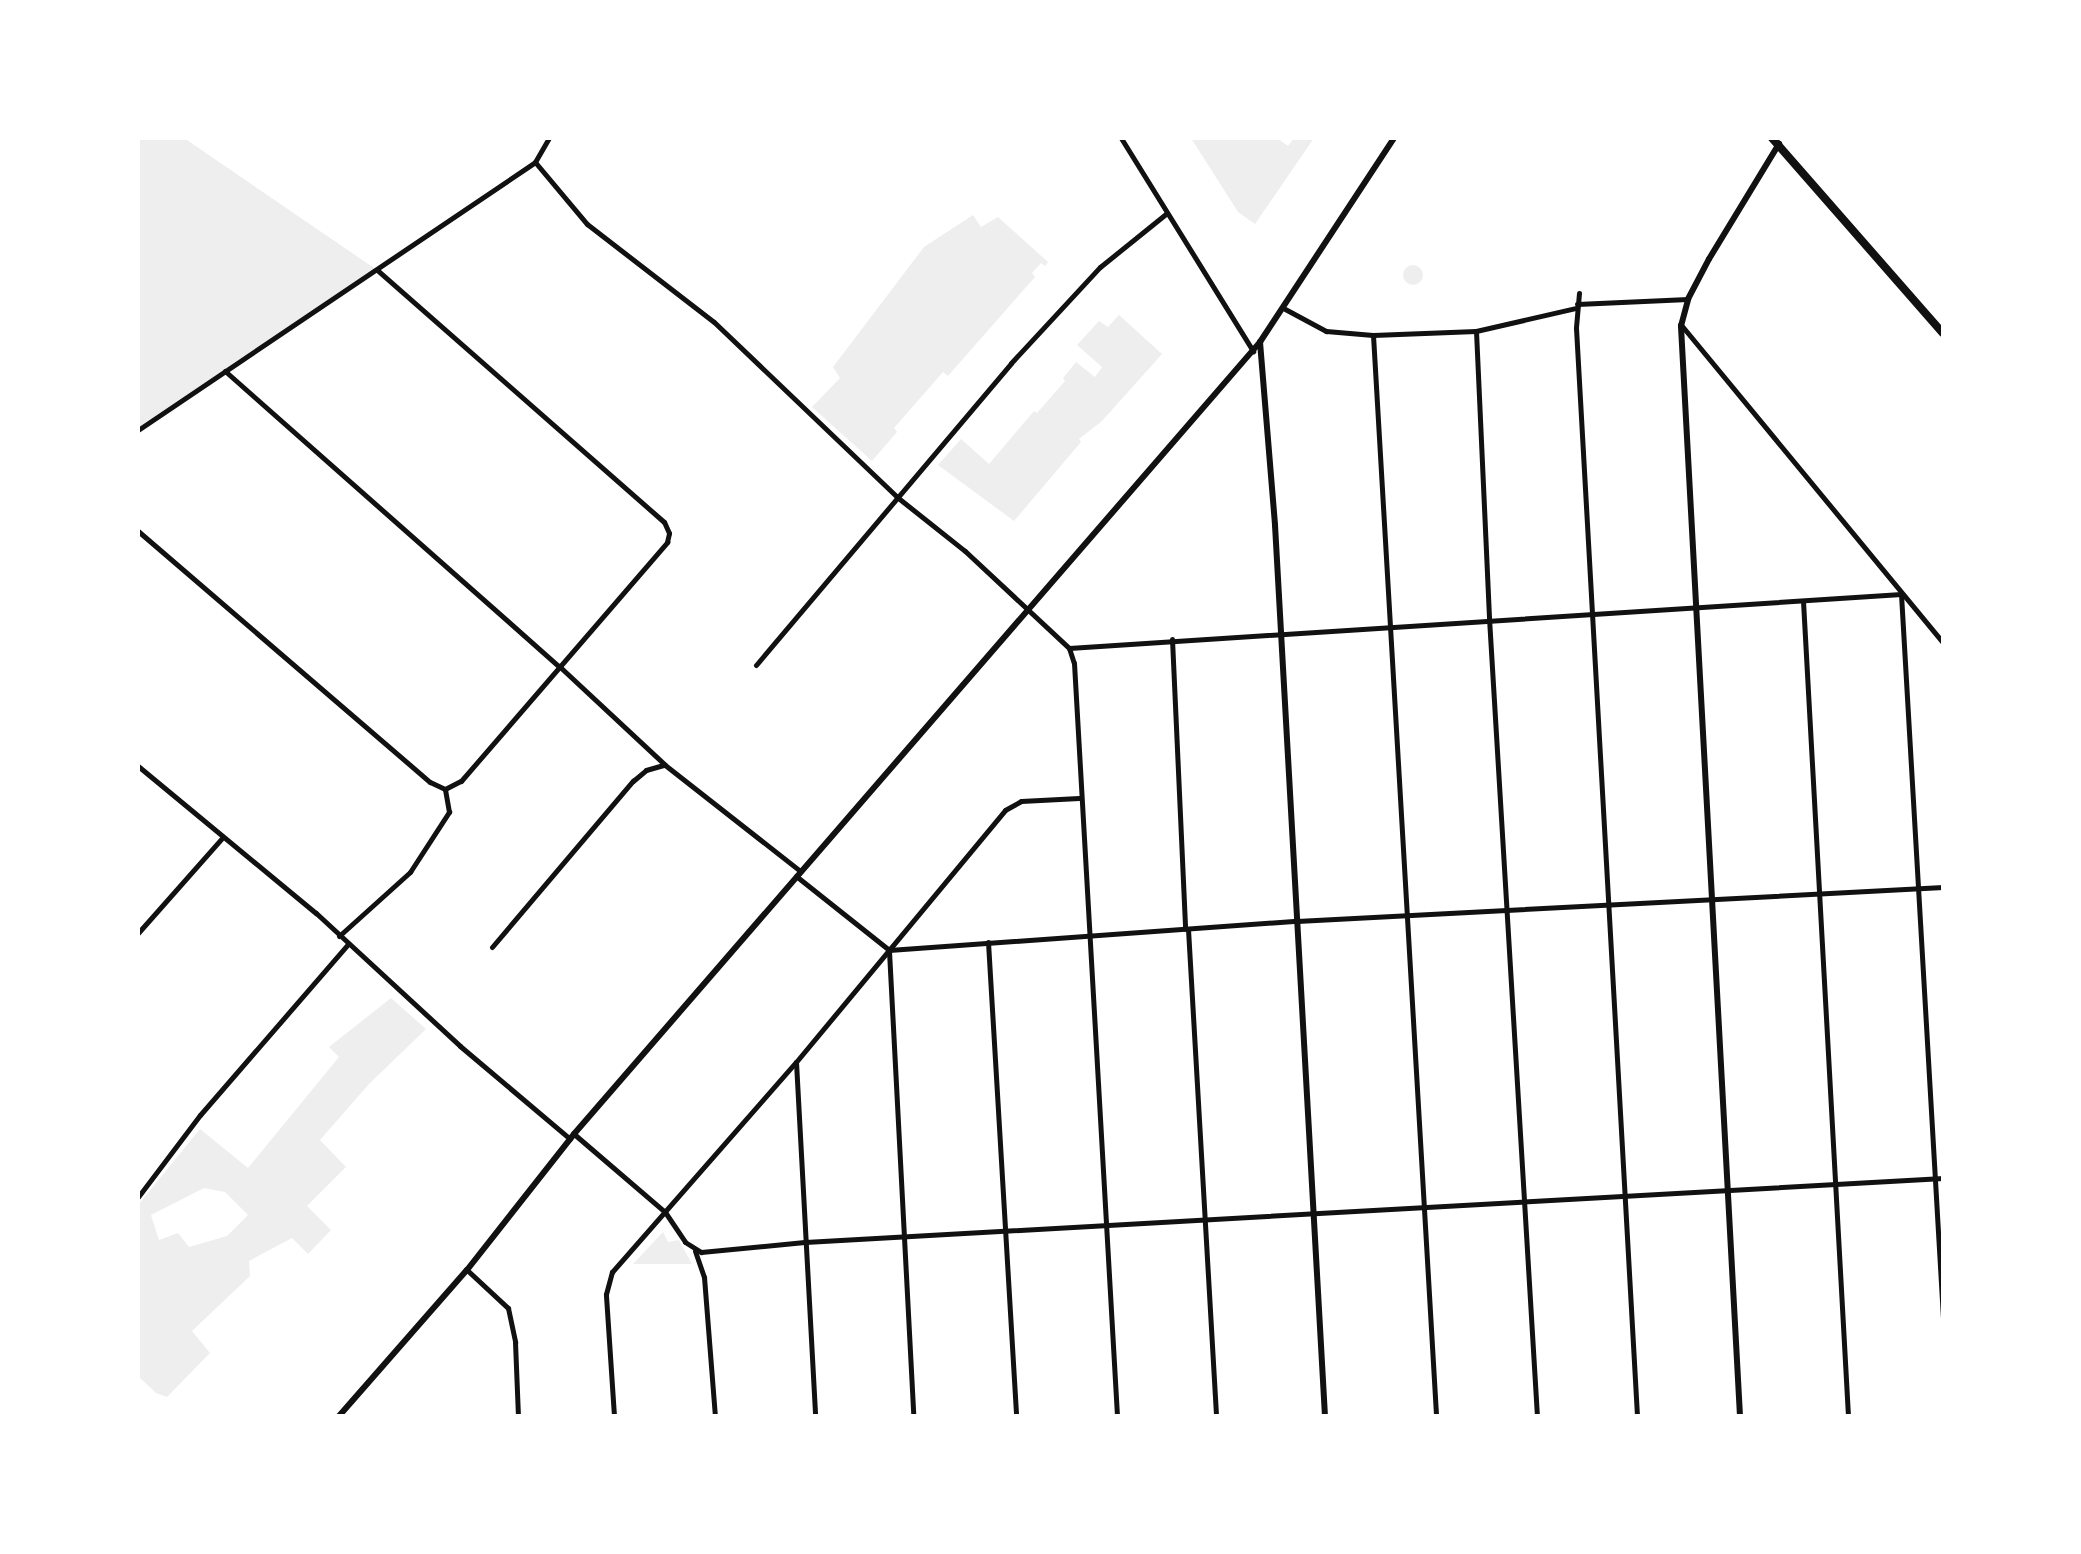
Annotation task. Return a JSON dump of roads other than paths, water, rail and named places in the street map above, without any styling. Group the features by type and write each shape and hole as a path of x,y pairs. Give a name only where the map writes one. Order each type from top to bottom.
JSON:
{"main road":[{"path":"1775,141 1943,333"}],"street":[{"path":"138,430 535,162 549,138"},
{"path":"1121,138 1253,351"},
{"path":"339,1416 467,1270 572,1136 1253,351 1285,309 1394,138"},
{"path":"1740,1416 1681,326 1688,299 1775,141"},
{"path":"535,162 587,224 714,322 897,497 965,551 1069,648 1074,663 1079,798 1117,1416"},
{"path":"756,665 1011,363 1100,267 1167,213"},
{"path":"377,270 664,522 669,533 667,542 461,781 445,789"},
{"path":"1579,293 1577,306 1606,907 1637,1416"},
{"path":"1285,309 1326,331 1373,335 1476,331 1577,306 1688,299"},
{"path":"1681,326 1943,643"},
{"path":"1476,331 1489,618 1537,1416"},
{"path":"1373,335 1436,1416"},
{"path":"1260,342 1281,632 1325,1416"},
{"path":"225,371 559,666 665,765 889,950 1297,921 1943,887"},
{"path":"138,531 430,782 445,789"},
{"path":"1069,648 1489,618 1591,615 1901,594"},
{"path":"1901,594 1943,1319"},
{"path":"1803,601 1848,1416"},
{"path":"1172,639 1186,929 1216,1416"},
{"path":"492,947 633,781 646,770 665,765"},
{"path":"138,766 339,936 460,1046 665,1212 685,1242 695,1250 704,1277 715,1416"},
{"path":"339,936 410,872 426,850 449,812 445,789"},
{"path":"614,1416 607,1282 1012,804 1079,798"},
{"path":"138,933 223,837"},
{"path":"988,941 1016,1416"},
{"path":"138,1197 200,1115 348,944"},
{"path":"889,950 913,1416"},
{"path":"796,1062 815,1416"},
{"path":"695,1250 1943,1178"},
{"path":"467,1270 508,1308 515,1342 518,1416"}]}
